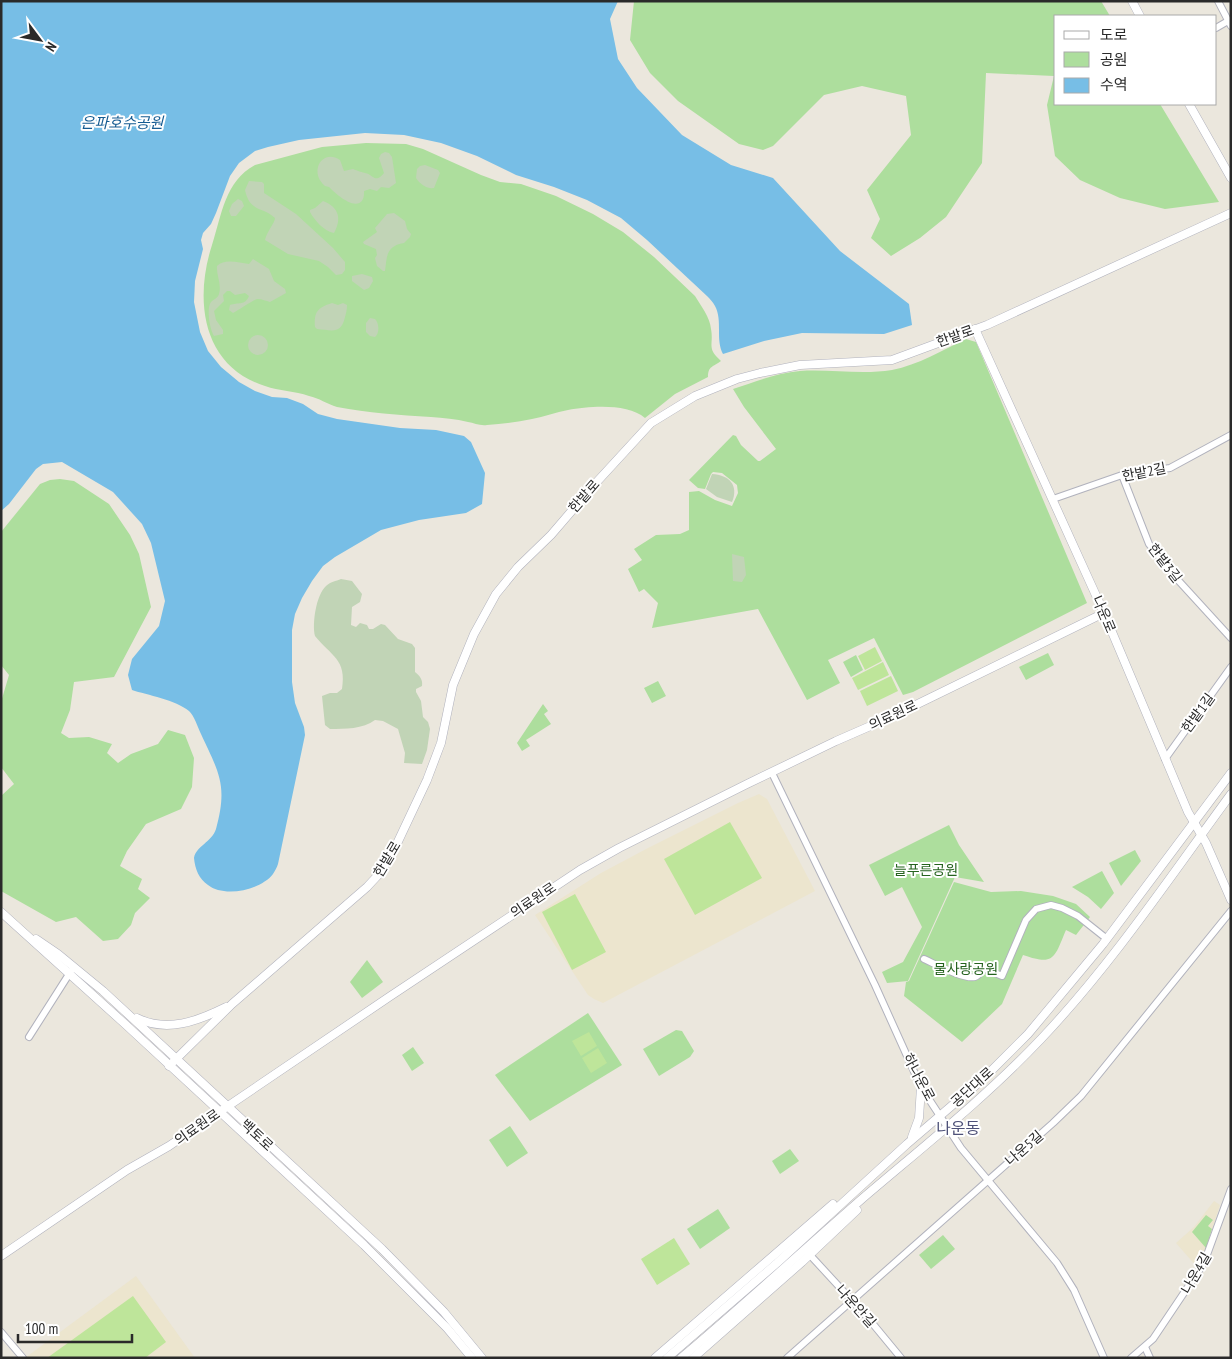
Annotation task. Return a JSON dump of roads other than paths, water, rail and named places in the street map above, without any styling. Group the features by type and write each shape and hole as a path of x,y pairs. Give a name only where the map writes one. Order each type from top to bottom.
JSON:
{"street":[{"path":"1132,1 1139,15"},
{"path":"1217,28 1229,23 1218,1"},
{"path":"1190,105 1231,178"},
{"name":"한밭로","path":"170,1066 232,1004 367,887 380,873 394,850 427,780 441,744 453,685 474,634 496,594 518,567 551,535 594,485 651,424 687,400 737,379 800,365 892,360 987,325 1231,213"},
{"name":"나운로","path":"974,329 1104,613 1165,759 1194,823 1210,851 1231,900"},
{"name":"한밭2길","path":"1053,499 1122,475 1170,468 1231,435"},
{"name":"한밭3길","path":"1122,475 1149,544 1177,579 1231,638"},
{"name":"의료원로","path":"1,1256 127,1170 169,1146 562,881 618,848 1104,613"},
{"name":"한밭1길","path":"1165,759 1231,668"},
{"name":"하나운로","path":"772,773 875,985 921,1087 961,1148 1057,1262 1074,1290 1104,1358"},
{"name":"공단대로","path":"666,1358 777,1263 907,1144 983,1079 1028,1034 1107,939 1231,773"},
{"name":"공단대로","path":"681,1358 896,1170 948,1127 1042,1039 1110,958 1231,794"},
{"path":"924,959 970,977 978,976 983,968 1002,976 1026,920 1036,909 1051,906 1071,912 1107,939"},
{"name":"나운5길","path":"787,1358 1053,1123 1086,1091 1231,911"},
{"name":"백토로","path":"1,912 364,1245 447,1328 472,1358"},
{"name":"백토로","path":"18,926 74,966 177,1058 226,1106 415,1281 444,1312 482,1358"},
{"path":"29,1037 74,966"},
{"path":"124,1010 147,1022 185,1024 194,1022 232,1004"},
{"path":"654,1358 787,1243 907,1144 914,1134 919,1118 921,1087"},
{"path":"693,1358 841,1227 896,1170"},
{"name":"나운4길","path":"1131,1358 1153,1339 1204,1263 1231,1189"},
{"name":"나운안길","path":"810,1255 852,1300 901,1358"},
{"path":"1,1332 23,1358"},
{"path":"1145,1347 1150,1358"}],"water":[{"name":"은파호수공원","path":"1,1 618,1 610,19 618,59 637,88 682,135 731,165 773,178 840,251 909,304 912,325 884,334 802,333 764,341 723,354 717,312 712,302 621,218 587,200 516,175 477,156 441,143 404,135 365,133 299,140 268,147 255,151 239,163 230,176 216,213 211,224 203,233 201,240 203,249 195,281 194,302 200,332 208,351 221,367 239,382 255,391 272,397 287,398 303,404 318,414 337,419 400,428 436,430 464,436 471,442 485,473 482,504 466,513 419,520 381,530 335,557 323,566 312,581 295,614 292,630 292,682 295,703 305,735 278,864 273,874 267,880 251,888 232,891 215,889 205,883 200,877 196,870 194,858 198,850 214,833 220,814 220,780 213,759 189,711 169,701 132,690 128,675 132,659 159,626 165,601 151,543 142,524 113,492 62,462 43,464 36,469 9,504 1,511"}],"district":[{"name":"나운동","path":"958,1128"}],"park label":[{"name":"늘푸른공원","path":"926,870"},
{"name":"물사랑공원","path":"966,969"}]}
